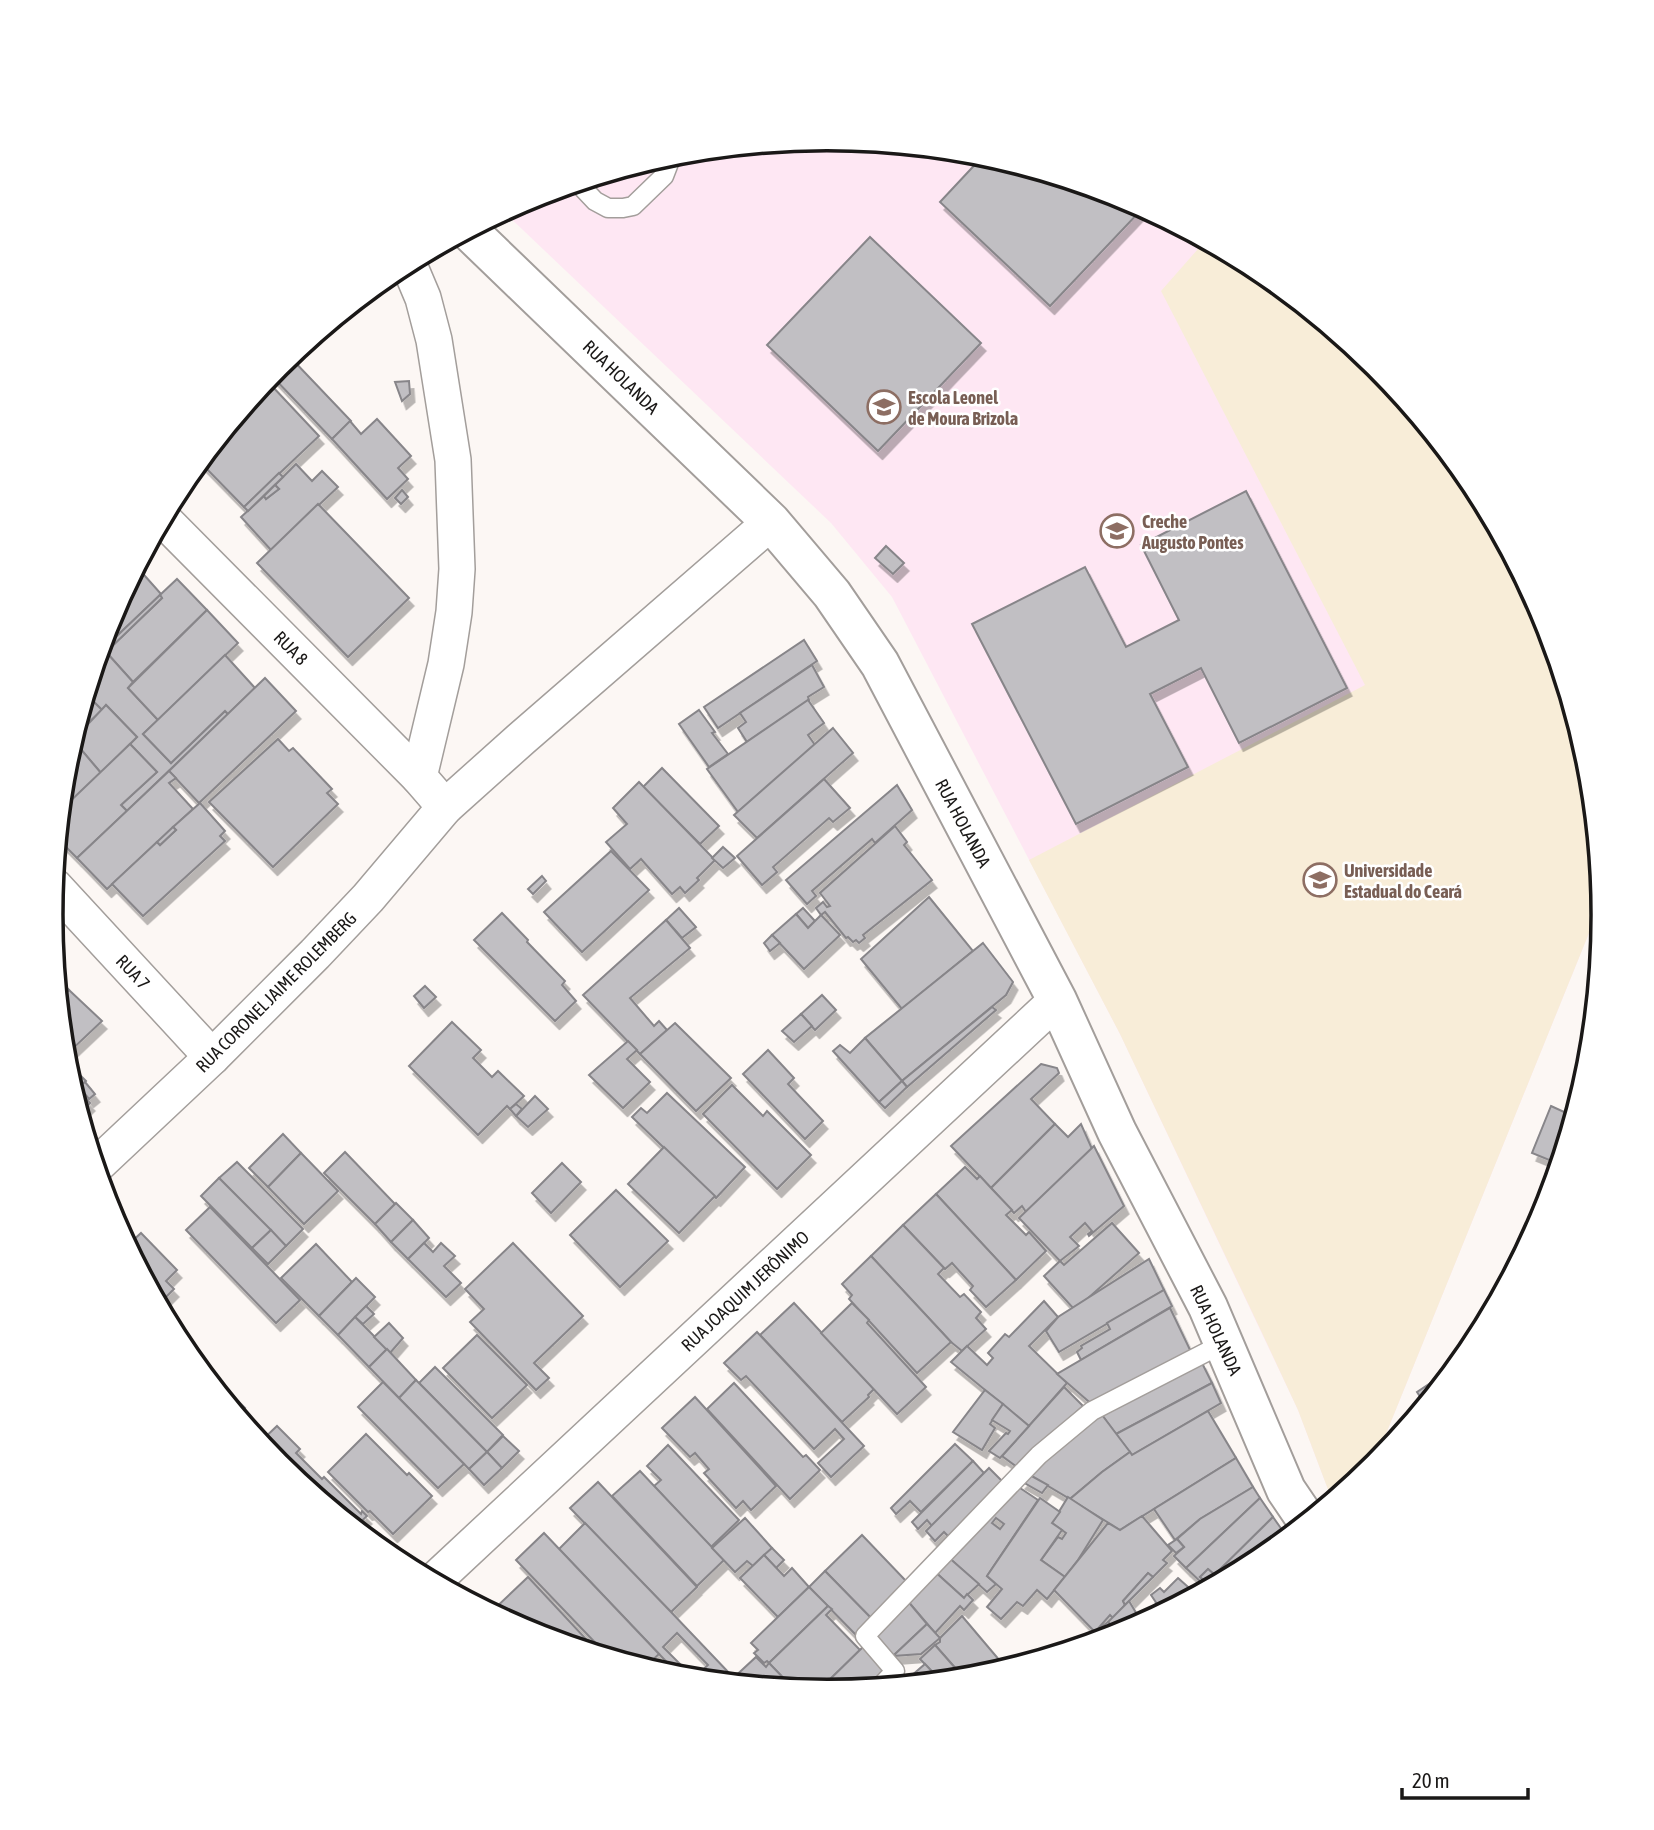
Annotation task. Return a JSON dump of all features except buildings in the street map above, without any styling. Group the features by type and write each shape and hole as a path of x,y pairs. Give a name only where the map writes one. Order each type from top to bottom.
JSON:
{"street":[{"name":"RUA HOLANDA","path":"475,237 771,522 832,594 880,664 1057,1000 1117,1132 1208,1307 1286,1490 1302,1513"},
{"path":"413,274 423,298 437,354 453,460 457,569 454,612 446,664 419,777 445,807"},
{"name":"RUA CORONEL JAIME ROLEMBERG","path":"103,1159 212,1057 368,898 445,807 771,522"},
{"name":"RUA 8","path":"170,526 419,777"},
{"name":"RUA 7","path":"64,897 212,1057"},
{"name":"RUA JOAQUIM JERÔNIMO","path":"441,1574 1057,1000"}],"lane":[{"path":"585,191 595,201 608,208 623,208 633,205 664,176 667,168"},
{"path":"891,1676 895,1671 865,1636 1039,1455 1092,1411 1224,1343"}],"shaded area":[{"path":"827,151 927,158 1025,177 1073,192 1119,209 1209,253 1292,309 1331,341 1401,411 1433,450 1489,533 1512,577 1550,669 1576,766 1589,865 1590,930 1385,1436 1329,1491 1298,1410 1120,1034 892,597 831,523 512,220 581,192 629,177 727,158 777,153"},
{"name":"Universidade Estadual do Ceará","path":"1199,248 1209,253 1292,309 1331,341 1401,411 1433,450 1489,533 1533,623 1565,717 1584,815 1589,865 1590,930 1385,1436 1329,1491 1298,1410 1263,1335 1120,1034 1029,860 1365,685 1161,291"}],"place":[{"name":"Escola Leonel de Moura Brizola","path":"884,407"},
{"name":"Creche Augusto Pontes","path":"1117,531"},
{"name":"Universidade Estadual do Ceará","path":"1320,880"}]}
